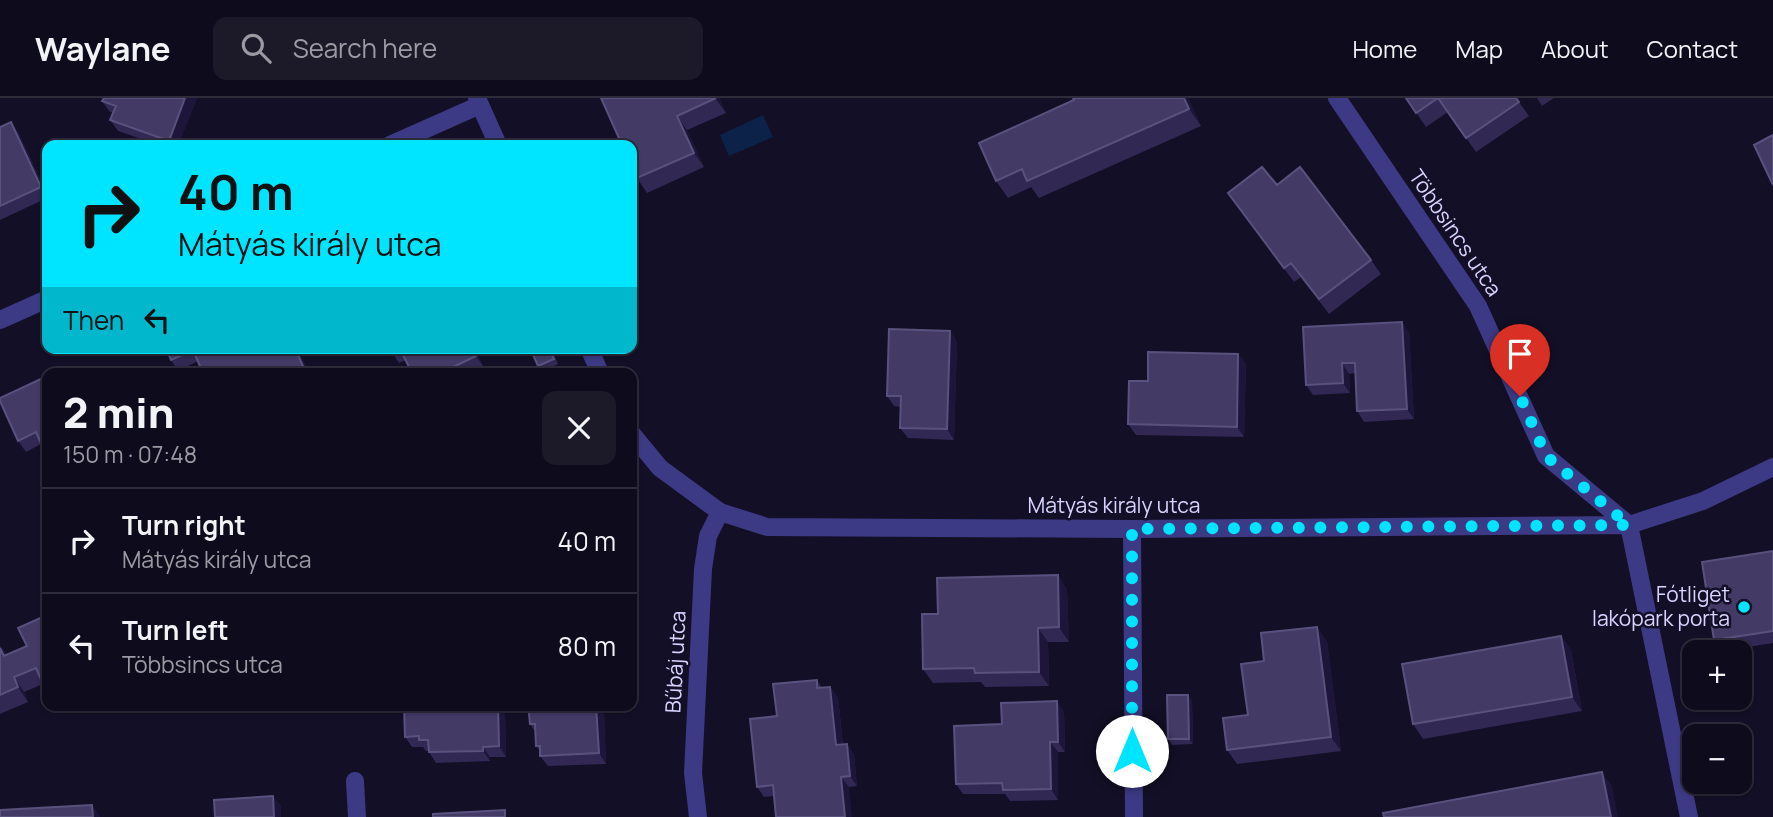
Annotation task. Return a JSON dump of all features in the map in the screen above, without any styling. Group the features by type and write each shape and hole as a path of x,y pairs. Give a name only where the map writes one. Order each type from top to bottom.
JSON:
{"street":[{"name":"Többsincs utca","path":"1337,98 1478,306 1546,456 1629,525"},
{"path":"400,140 478,101 496,140"},
{"path":"0,320 42,301"},
{"name":"Mátyás király utca","path":"637,440 660,468 720,512 767,527 1132,529 1629,525 1703,501 1773,467"},
{"name":"Bűbáj utca","path":"698,817 693,773 703,569 708,536 720,512"},
{"path":"1629,525 1689,817"},
{"path":"1132,529 1133,817"},
{"path":"355,781 357,817"}],"water":[{"path":"763,115 773,137 729,156 720,135"}],"building":[{"path":"104,98 185,98 169,140 110,120 116,106 102,101"},
{"path":"601,98 716,98 677,116 694,153 637,178 637,140 620,140"},
{"path":"1073,98 1184,98 1189,109 1027,181 1022,169 996,181 979,143 1074,100"},
{"path":"1406,98 1438,98 1416,113"},
{"path":"1438,98 1516,98 1519,102 1466,138"},
{"path":"11,122 41,187 0,206 0,127"},
{"path":"1773,135 1773,185 1754,145"},
{"path":"1262,167 1277,185 1300,167 1371,260 1319,299 1291,263 1284,268 1228,193"},
{"path":"1402,322 1407,409 1357,411 1355,363 1342,363 1343,383 1306,385 1303,327"},
{"path":"889,329 950,331 947,429 900,428 901,396 887,396"},
{"path":"1148,352 1238,354 1237,427 1128,424 1129,381 1148,381"},
{"path":"168,354 184,354 171,360"},
{"path":"195,354 298,354 304,368 201,368"},
{"path":"402,354 476,356 451,368 410,368"},
{"path":"533,354 552,354 554,359 538,366"},
{"path":"42,378 42,446 36,432 18,441 0,398"},
{"name":"Fótliget lakópark porta","path":"1773,551 1773,631 1714,640 1702,562"},
{"path":"1058,575 1059,627 1038,628 1039,672 975,673 974,668 923,669 922,614 938,614 937,578"},
{"path":"42,617 42,682 36,668 14,677 18,687 0,695 0,648 4,656 27,646 18,628"},
{"path":"1317,627 1331,737 1227,750 1223,718 1248,715 1241,664 1264,661 1261,633"},
{"path":"1561,636 1572,697 1413,724 1402,664"},
{"path":"817,680 817,688 830,687 836,745 847,744 850,776 841,777 845,817 776,817 773,785 757,787 750,719 777,716 773,684"},
{"path":"1167,695 1188,695 1189,739 1168,739"},
{"path":"1057,701 1058,742 1050,742 1051,789 1003,790 1002,783 956,784 954,726 1002,724 1001,703"},
{"path":"404,711 498,711 499,746 483,747 483,751 429,752 428,740 419,740 419,736 405,737"},
{"path":"529,711 596,711 599,753 540,756 540,746 536,746 535,724 530,724"},
{"path":"1602,772 1611,817 1384,817 1383,813"},
{"path":"273,796 274,817 215,817 214,800"},
{"path":"92,805 93,817 0,817 0,810"},
{"path":"505,810 505,817 433,817 433,814"}],"place":[{"name":"Fótliget lakópark porta","path":"1744,607"}],"route":[{"path":"1132,751 1132,529 1629,525 1546,456 1520,396"}]}
